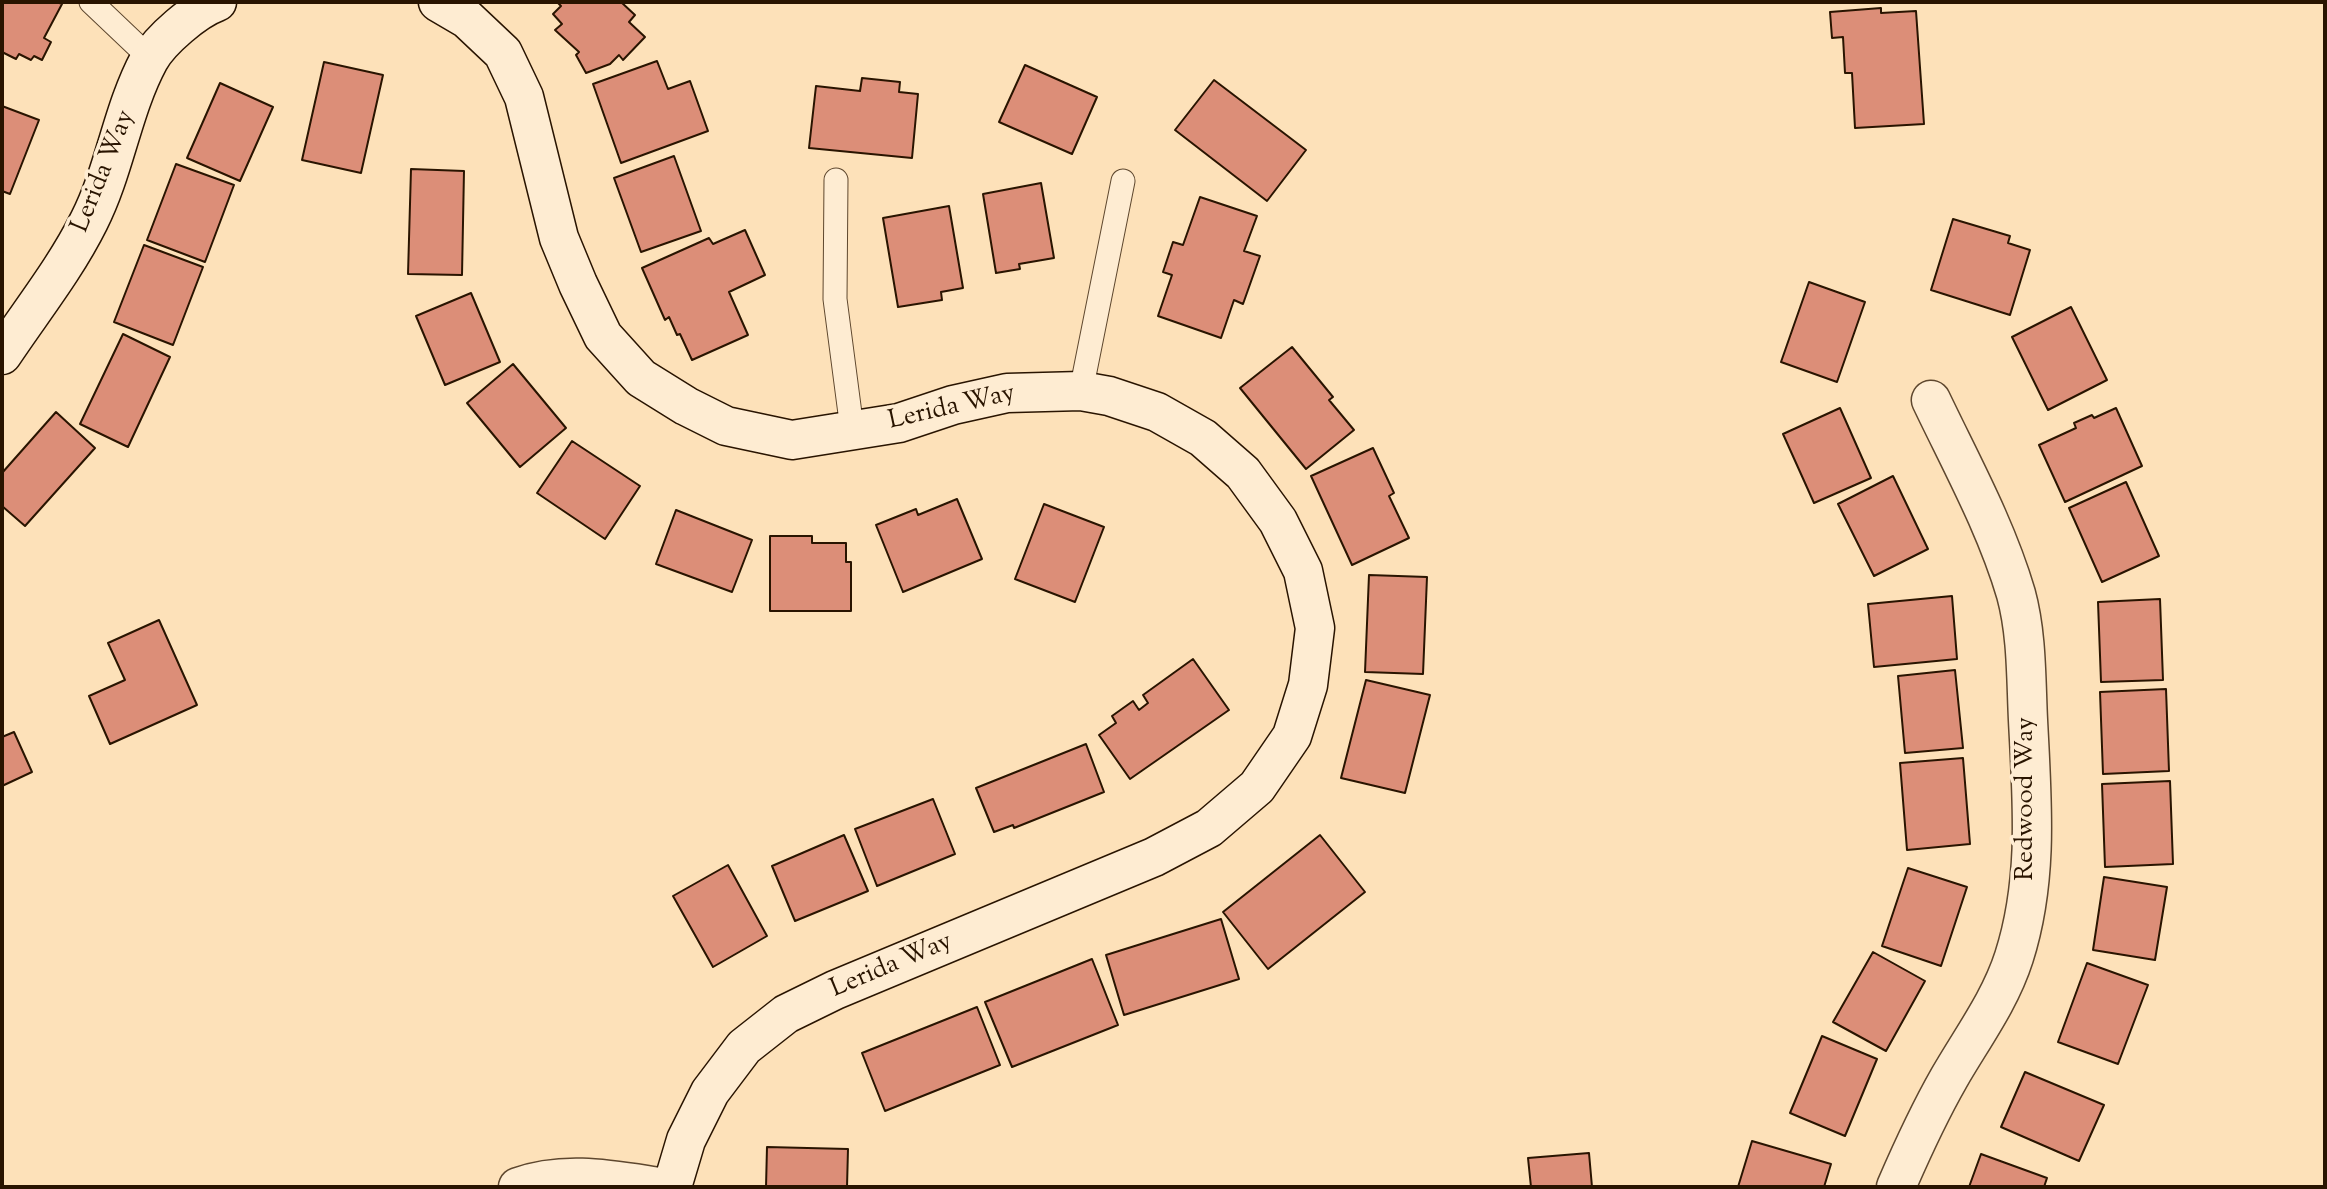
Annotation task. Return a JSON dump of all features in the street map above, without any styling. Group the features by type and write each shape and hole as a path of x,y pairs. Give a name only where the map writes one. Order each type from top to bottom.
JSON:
{"street":[{"name":"Lerida Way","path":"2,355 63,269 90,219 150,58 180,26 216,2"},
{"name":"Lerida Way","path":"438,2 467,19 503,53 524,97 559,238 578,284 603,336 640,378 726,426 792,440 899,423 953,405 1007,393 1081,391 1109,396 1157,412 1203,438 1242,473 1278,521 1303,571 1315,628 1308,685 1292,736 1257,787 1209,828 1154,857 835,990 786,1014 744,1047 710,1092 686,1140 672,1187"},
{"name":"Redwood Way","path":"1896,1187 1917,1138 1950,1076 1987,1018 2014,958 2028,899 2033,835 2025,654 2016,596 1998,544 1931,400"},
{"path":"517,1187 559,1178 596,1177 660,1187"}],"lane":[{"path":"91,2 150,58"},
{"path":"836,180 835,299 852,429"},
{"path":"1081,391 1123,181"}],"building":[{"path":"2,2 62,4 44,38 51,42 42,60 34,56 31,60 19,54 16,59 2,52"},
{"path":"557,2 621,2 635,15 629,22 645,37 623,60 619,55 610,64 586,73 576,55 579,52 555,30 562,24 553,14 561,6"},
{"path":"1881,8 1881,13 1916,11 1924,124 1855,128 1852,73 1845,73 1843,37 1832,38 1830,12"},
{"path":"657,61 668,89 690,81 708,131 621,163 593,84"},
{"path":"324,62 383,75 361,173 302,160"},
{"path":"1025,65 1097,97 1072,154 999,122"},
{"path":"862,78 900,82 899,92 918,94 912,158 809,148 816,86 860,91"},
{"path":"1214,80 1306,150 1267,201 1175,130"},
{"path":"220,83 273,107 240,181 187,158"},
{"path":"2,106 39,120 10,194 2,191"},
{"path":"674,156 701,231 641,252 614,178"},
{"path":"176,164 234,185 205,262 147,240"},
{"path":"411,169 464,171 462,275 408,274"},
{"path":"1041,183 1054,258 1019,264 1020,269 996,273 983,194"},
{"path":"1200,197 1257,216 1244,251 1260,256 1243,304 1234,300 1221,338 1158,316 1172,275 1163,272 1173,242 1183,245"},
{"path":"949,206 963,288 941,292 942,300 898,307 883,218"},
{"path":"1953,219 2010,236 2008,243 2030,250 2010,315 1931,290"},
{"path":"745,230 765,275 729,292 748,335 692,360 669,317 665,320 642,268 709,238 713,244"},
{"path":"144,245 203,267 173,345 114,322"},
{"path":"1809,282 1865,302 1837,382 1781,362"},
{"path":"471,293 500,362 445,385 416,316"},
{"path":"2071,307 2107,380 2048,410 2012,337"},
{"path":"123,334 170,357 128,447 80,424"},
{"path":"1292,347 1333,397 1329,400 1354,430 1306,469 1240,388"},
{"path":"513,364 566,428 520,467 467,403"},
{"path":"1840,408 1871,478 1814,503 1783,434"},
{"path":"2116,408 2142,466 2065,502 2039,445 2076,428 2074,423"},
{"path":"56,412 95,448 25,526 2,506 2,473"},
{"path":"572,441 640,486 605,539 537,493"},
{"path":"1373,448 1394,493 1389,496 1409,538 1352,565 1311,476"},
{"path":"1893,476 1928,549 1874,576 1838,504"},
{"path":"2126,482 2159,556 2102,582 2069,508"},
{"path":"957,499 982,559 903,592 876,525 916,509 918,515"},
{"path":"1044,504 1104,527 1075,602 1015,579"},
{"path":"676,510 752,540 732,592 656,564"},
{"path":"770,536 812,536 812,543 846,543 846,562 851,562 851,611 770,611"},
{"path":"1369,575 1427,577 1423,674 1365,672"},
{"path":"1952,596 1957,659 1874,667 1868,604"},
{"path":"2160,599 2163,680 2101,682 2098,602"},
{"path":"159,620 197,705 110,744 89,696 125,680 108,643"},
{"path":"1193,659 1229,710 1130,779 1099,735 1116,723 1112,716 1133,701 1139,710 1148,703 1143,695"},
{"path":"1955,670 1963,748 1905,753 1898,676"},
{"path":"1366,680 1430,695 1405,793 1341,778"},
{"path":"2166,689 2169,771 2103,774 2100,692"},
{"path":"14,732 32,772 2,786 2,737"},
{"path":"1086,744 1104,792 1014,828 1013,825 994,832 976,788"},
{"path":"1963,758 1970,844 1907,850 1900,763"},
{"path":"2170,781 2173,864 2105,867 2102,784"},
{"path":"933,799 955,854 877,886 855,829"},
{"path":"844,835 868,891 795,921 772,866"},
{"path":"1320,835 1365,892 1268,969 1223,912"},
{"path":"728,865 767,936 713,967 673,896"},
{"path":"1908,868 1967,887 1941,966 1882,946"},
{"path":"2104,877 2167,887 2155,960 2093,950"},
{"path":"1221,919 1239,979 1124,1015 1106,955"},
{"path":"1873,952 1925,981 1886,1051 1833,1022"},
{"path":"1092,959 1118,1025 1012,1067 985,1002"},
{"path":"2087,963 2148,985 2118,1064 2058,1042"},
{"path":"977,1007 1000,1065 885,1111 862,1053"},
{"path":"1822,1036 1877,1059 1845,1136 1790,1113"},
{"path":"2025,1072 2104,1105 2079,1161 2001,1127"},
{"path":"1752,1141 1831,1164 1824,1187 1738,1187"},
{"path":"767,1147 848,1149 847,1187 766,1187"},
{"path":"1589,1153 1592,1187 1531,1187 1528,1158"},
{"path":"1981,1154 2047,1178 2044,1187 1969,1187"}]}
